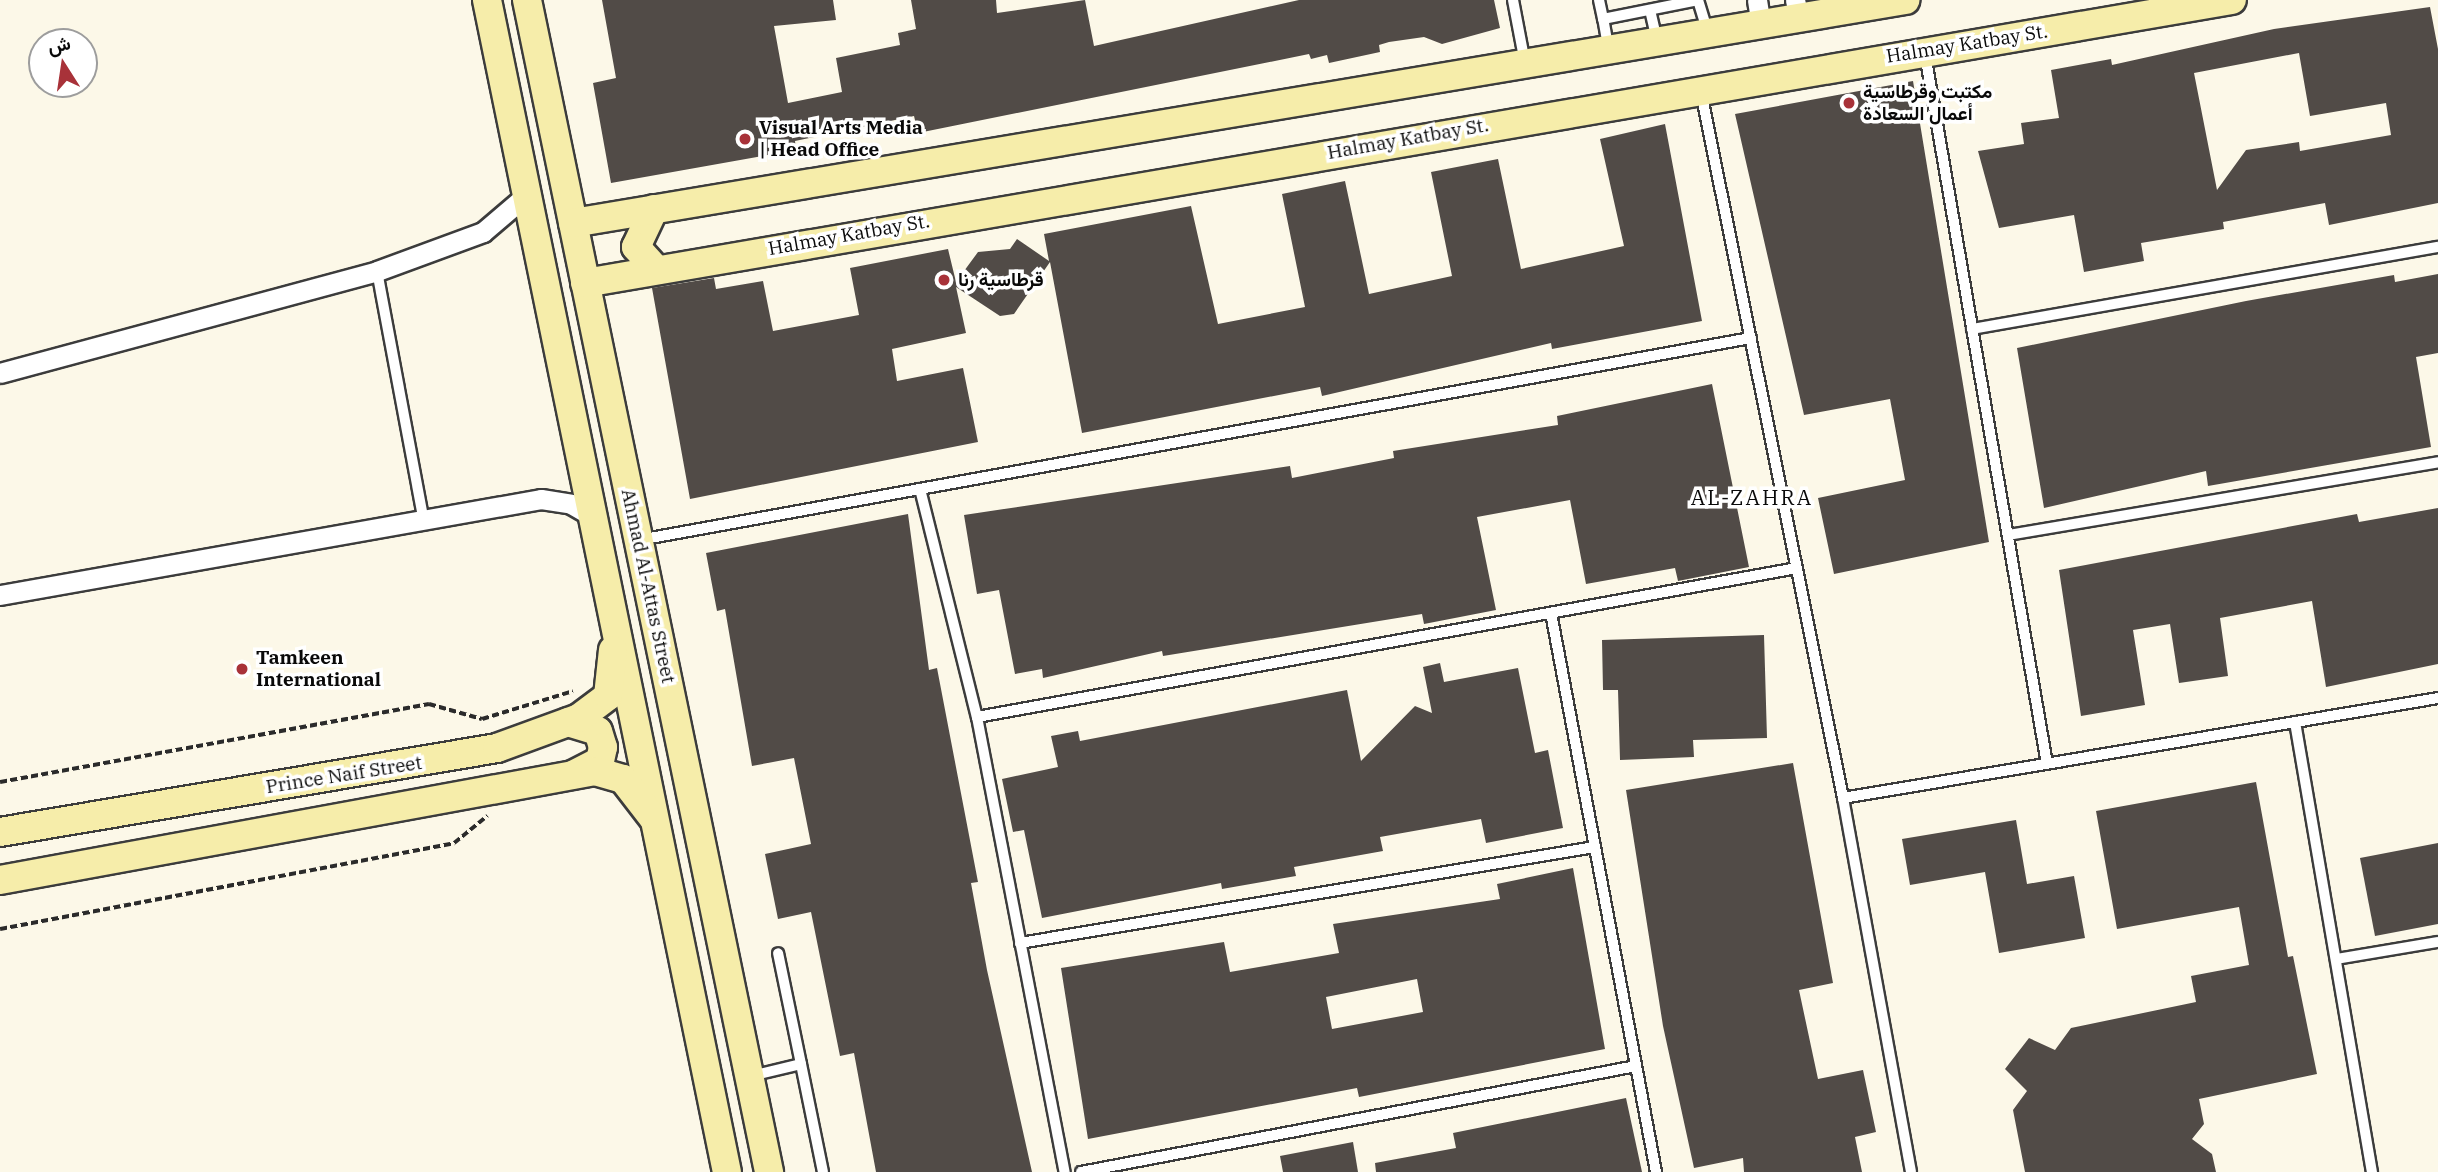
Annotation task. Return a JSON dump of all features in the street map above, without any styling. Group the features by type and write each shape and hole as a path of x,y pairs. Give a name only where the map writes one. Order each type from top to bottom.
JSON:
{"street":[{"name":"Ahmad Al-Attas Street","path":"487,0 530,192 597,519 616,627 727,1172"},
{"name":"Ahmad Al-Attas Street","path":"527,0 769,1172"},
{"path":"573,223 1708,33 1759,12 1905,0"},
{"name":"Halmay Katbay St.","path":"585,283 1701,88 2232,0"},
{"path":"0,373 377,271 483,232 530,192"},
{"path":"654,209 636,247 656,269"},
{"path":"0,596 423,517 541,499 597,519"},
{"name":"Prince Naif Street","path":"0,832 465,755 568,722 608,696 616,627"},
{"path":"568,722 597,731 603,747 600,761 575,774"},
{"name":"Prince Naif Street","path":"0,880 595,771 623,779 656,821"}],"lane":[{"path":"1513,0 1525,64"},
{"path":"1599,0 1609,49"},
{"path":"1603,19 1683,2 1701,2 1708,33"},
{"path":"1650,10 1657,41"},
{"path":"1925,51 2047,764"},
{"path":"1701,88 1843,798 1911,1172"},
{"path":"1972,328 2438,247"},
{"path":"377,271 423,517"},
{"path":"639,540 1751,338"},
{"path":"2008,535 2438,462"},
{"path":"920,489 977,718 1065,1172"},
{"path":"977,718 1797,568"},
{"path":"1551,613 1656,1172"},
{"path":"1843,798 2438,698"},
{"path":"2295,722 2372,1172"},
{"path":"1020,943 1595,847"},
{"path":"2336,959 2438,942"},
{"path":"778,953 823,1172"},
{"path":"750,1076 801,1064"},
{"path":"1081,1172 1636,1066"}],"path":[{"path":"0,782 429,704 482,720 580,688"},
{"path":"0,929 454,843 497,807"}],"building":[{"path":"602,0 833,0 836,20 774,26 788,103 842,92 836,58 900,45 898,33 916,29 911,0 996,0 997,13 1085,0 1094,46 1299,0 1494,0 1500,28 1442,44 1424,37 1389,42 1379,45 1380,52 1329,63 1327,55 1311,59 1309,54 918,133 914,116 795,141 796,150 611,183 593,83 616,78"},
{"path":"2430,7 2438,49 2438,203 2329,225 2325,203 2223,222 2224,229 2141,243 2144,261 2084,272 2074,215 1999,228 1978,151 2024,144 2021,123 2059,118 2051,70 2111,59 2112,65 2274,29","holes":["2299,53 2310,116 2386,103 2391,135 2300,151 2299,142 2246,150 2217,190 2194,73"]},
{"path":"1913,81 1989,542 1834,574 1818,498 1905,480 1890,399 1804,415 1735,114"},
{"path":"1665,124 1702,321 1552,349 1551,343 1322,396 1320,387 1082,433 1050,262 1014,314 1000,316 956,287 966,333 892,349 897,381 963,368 978,442 690,499 652,288 714,278 716,289 763,281 773,331 859,315 850,268 948,249 956,282 978,252 1010,249 1017,239 1049,261 1044,234 1191,206 1218,324 1305,307 1282,194 1345,181 1369,294 1452,276 1431,172 1498,159 1521,269 1624,246 1600,139"},
{"path":"2438,274 2438,353 2416,357 2431,447 2208,486 2206,471 2044,508 2017,348 2246,301 2394,275 2395,282"},
{"path":"1712,384 1749,567 1678,581 1675,568 1586,584 1570,500 1477,517 1496,610 1424,624 1422,614 1163,656 1162,651 1043,678 1042,669 1015,674 999,590 977,594 964,515 1290,466 1292,478 1394,458 1393,451 1558,425 1557,416"},
{"path":"2438,508 2438,664 2326,687 2312,601 2220,618 2228,676 2179,683 2170,624 2133,630 2145,705 2081,716 2059,570 2357,514 2359,522"},
{"path":"908,514 929,670 937,668 978,882 971,883 987,970 1032,1172 876,1172 854,1053 840,1056 811,912 778,919 765,854 811,844 794,758 752,766 725,609 717,611 706,553"},
{"path":"1764,635 1767,738 1693,740 1694,757 1620,760 1618,690 1603,690 1602,640"},
{"path":"1440,663 1444,682 1518,668 1535,753 1548,750 1563,828 1486,843 1481,819 1380,837 1383,851 1294,867 1296,876 1222,889 1221,883 1042,918 1024,830 1013,832 1002,779 1058,767 1051,736 1078,731 1080,741 1347,690 1361,761 1415,706 1432,713 1423,667"},
{"path":"1793,763 1833,983 1799,990 1818,1079 1863,1070 1876,1132 1855,1137 1862,1172 1744,1172 1743,1158 1694,1168 1663,1026 1626,790"},
{"path":"2256,782 2288,957 2293,956 2317,1074 2199,1099 2204,1124 2192,1139 2212,1154 2216,1172 2025,1172 2013,1110 2027,1091 2005,1069 2029,1038 2055,1050 2071,1028 2196,1002 2191,976 2249,965 2239,907 2117,929 2096,811"},
{"path":"2016,820 2027,884 2074,876 2085,938 1999,953 1985,872 1910,885 1902,839"},
{"path":"2438,843 2438,924 2375,936 2360,858"},
{"path":"1573,868 1605,1049 1359,1097 1357,1088 1088,1139 1061,968 1224,942 1230,972 1339,953 1333,924 1500,899 1497,884","holes":["1417,979 1423,1012 1332,1029 1326,997"]},
{"path":"1626,1098 1642,1172 1376,1172 1375,1163 1456,1148 1453,1133"},
{"path":"1353,1142 1358,1172 1283,1172 1280,1156"}],"place":[{"name":"مكتبت وقرطاسية أعمال السعادة","path":"1849,103"},
{"name":"Visual Arts Media | Head Office","path":"745,139"},
{"name":"قرطاسية رنا","path":"944,280"},
{"name":"Tamkeen International","path":"242,669"}],"district":[{"name":"AL-ZAHRA","path":"1752,497"}]}
